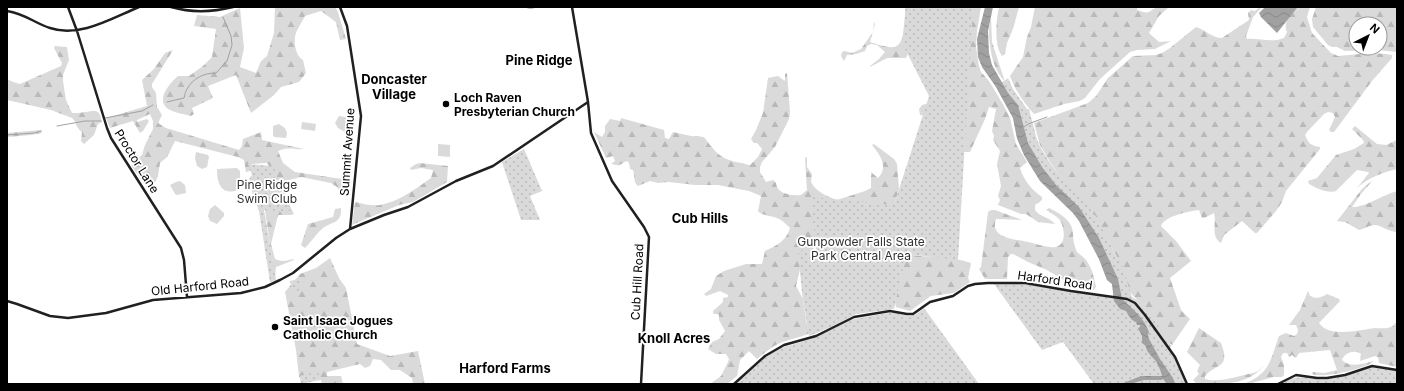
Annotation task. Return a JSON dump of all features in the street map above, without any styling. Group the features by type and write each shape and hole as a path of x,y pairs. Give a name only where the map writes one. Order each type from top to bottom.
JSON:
{"street":[{"name":"Proctor Lane","path":"68,7 77,31 102,115 112,138 181,248 184,260 187,297"},
{"path":"7,11 26,16 54,29 77,31 140,7"},
{"path":"171,7 184,10 201,11 233,7"},
{"name":"Summit Avenue","path":"340,7 346,26 361,116 350,229"},
{"path":"528,7 533,7"},
{"name":"Cub Hill Road","path":"572,7 588,102 591,134 609,175 644,227 649,237 641,384"},
{"name":"Old Harford Road","path":"7,302 22,305 50,316 68,318 106,313 153,300 247,292 273,284 297,270 331,242 350,229 384,215 408,208 456,181 493,166 588,102"},
{"name":"Harford Road","path":"734,384 765,356 781,346 816,336 854,317 890,311 913,314 930,302 953,296 968,286 988,282 1025,283 1124,298 1134,303 1145,315 1175,357 1187,384"},
{"path":"1278,384 1296,375 1324,378 1341,376 1374,366 1397,370"}],"green space":[{"path":"275,7 335,7 338,12 346,39 340,40 336,22 321,11 305,16 295,37 295,47 299,56 303,60 306,73 299,82 281,87 274,95 251,113 236,75 208,86 213,98 192,108 194,114 191,116 172,111 165,106 163,97 167,88 174,79 178,76 189,76 203,66 212,57 216,29 194,26 197,15 220,17 240,8 244,48 240,67 256,73 261,61 267,56 274,33"},
{"path":"905,7 981,7 976,47 981,72 989,81 1010,118 1016,144 1027,162 1020,168 1024,177 1032,188 1042,197 1042,200 1035,205 1035,210 1055,224 1038,222 1026,214 1021,214 998,205 1000,200 998,196 1001,186 997,164 1000,151 993,140 994,136 992,131 996,109 989,107 970,152 964,152 928,116 920,115 919,109 922,105 933,102 914,39 906,58 887,58 870,67 885,52 877,45 871,44 867,46 865,51 847,55 844,61 841,56 842,52 845,51 852,53 861,49 873,33 870,42 894,47 898,45 903,36"},
{"name":"Gunpowder Falls State Park Central Area","path":"906,7 973,7 958,260 906,254 894,309 856,314 809,336 802,293 798,250 816,251 811,197 894,205 929,96 902,43"},
{"path":"999,7 1019,7 1013,29 1007,43 1005,54 1002,56 999,52 997,40 997,19"},
{"path":"1035,7 1137,7 1137,10 1148,12 1159,7 1169,7 1159,16 1149,33 1159,42 1171,41 1155,49 1130,52 1100,79 1085,98 1080,101 1064,104 1034,114 1020,96 1010,76 1023,57"},
{"path":"1262,7 1253,17 1246,36 1247,39 1275,40 1284,38 1287,32 1286,25 1291,15 1299,7 1310,7 1307,17 1312,33 1331,53 1338,56 1388,56 1388,54 1392,55 1392,58 1372,81 1334,132 1329,130 1335,117 1333,113 1328,112 1324,114 1307,132 1305,135 1309,142 1314,146 1320,147 1320,149 1286,191 1282,202 1276,211 1257,233 1255,233 1242,221 1224,235 1221,243 1216,237 1215,233 1214,213 1202,218 1199,210 1172,217 1163,222 1161,226 1176,241 1191,261 1170,278 1181,310 1190,319 1172,345 1168,342 1149,313 1130,292 1116,255 1091,210 1065,183 1050,162 1040,145 1034,123 1088,103 1096,96 1108,78 1133,56 1156,55 1162,53 1196,27 1215,37 1222,38 1249,20 1248,13 1251,10 1255,11"},
{"path":"1316,7 1397,7 1397,50 1396,52 1388,51 1388,16 1348,16 1348,51 1328,45 1313,27 1312,19"},
{"path":"991,18 992,42 1005,82 993,61 989,35"},
{"path":"55,46 67,47 69,60 63,75 63,81 66,100 72,113 96,111 100,114 102,122 98,124 94,135 84,144 81,141 82,132 72,118 51,110 7,100 7,79 20,84 61,66 62,63 54,48"},
{"path":"173,50 152,84 152,87 156,93 157,107 162,115 158,123 166,128 239,150 242,146 243,139 261,132 262,140 304,149 289,148 278,151 283,163 295,172 351,179 348,194 343,195 337,187 331,183 301,177 285,181 283,185 287,201 294,214 278,215 271,244 275,259 282,261 294,260 276,267 275,278 265,210 275,175 267,163 251,164 250,171 246,172 244,160 238,157 175,141 167,157 160,163 158,176 153,187 144,184 131,165 142,155 153,129 153,121 150,114 137,120 137,122 147,119 149,121 140,133 133,121 110,128 106,118 147,106 142,80 154,69 165,53"},
{"path":"787,73 790,112 789,119 775,147 762,162 760,167 760,172 766,182 773,180 782,192 789,195 801,195 807,190 805,158 807,157 807,167 812,174 811,182 822,193 837,200 865,191 871,188 871,172 878,178 883,170 882,161 872,145 874,144 894,159 897,164 899,189 895,202 894,214 818,237 813,251 804,257 802,261 796,286 803,299 806,321 810,333 778,344 770,348 757,359 749,351 740,360 737,376 727,384 710,384 721,376 729,359 726,354 716,354 708,349 712,342 719,339 725,331 719,320 719,315 714,314 713,311 723,302 723,298 728,297 728,295 720,291 706,296 704,294 711,289 716,276 724,271 746,264 762,264 765,251 777,245 784,239 790,228 779,219 760,213 758,211 761,196 749,191 718,185 695,185 669,182 658,183 650,181 638,186 635,181 633,170 630,169 629,162 626,161 618,165 611,164 615,161 613,156 606,158 594,132 602,137 605,132 605,126 610,119 620,121 621,118 664,130 665,138 669,139 673,132 704,137 715,151 723,157 728,160 750,165 758,157 762,149 751,139 763,113 768,78 778,76 785,81 785,74"},
{"path":"1008,78 1013,89 1027,109 1029,109 1037,140 1042,150 1065,182 1085,202 1095,215 1123,269 1132,297 1143,305 1159,326 1171,346 1169,351 1174,358 1186,384 1094,384 1063,342 1042,350 994,284 1023,284 1114,298 1112,284 1107,280 1099,259 1079,221 1073,213 1040,181 1024,155 1017,139 1013,118 996,87"},
{"path":"339,116 350,118 350,130 345,132 338,128 335,123"},
{"path":"302,122 316,124 315,131 301,129"},
{"path":"279,124 285,128 287,133 286,138 274,137 273,135 273,126"},
{"path":"1355,126 1377,144 1386,145 1397,140 1397,169 1376,176 1357,188 1369,173 1368,172 1357,170 1336,191 1333,192 1322,190 1309,184 1308,181 1317,178 1336,155 1354,149 1364,143 1352,129"},
{"path":"41,130 42,133 7,137 7,133"},
{"path":"438,144 450,145 450,157 438,156"},
{"path":"524,149 542,191 530,196 540,220 521,220 502,162"},
{"path":"196,152 208,155 207,167 202,169 197,166 195,158"},
{"path":"420,163 448,166 447,182 413,202 399,205 352,225 355,202 370,205 381,205 397,200 431,178 433,170 421,168 411,170 410,168"},
{"name":"Pine Ridge Swim Club","path":"248,164 273,166 291,212 264,210 276,280 270,282 259,211 248,181 252,175"},
{"path":"237,168 240,171 238,190 224,190 219,183 217,169"},
{"path":"1373,180 1352,207 1357,207 1397,191 1397,232 1375,225 1359,230 1345,222 1337,221 1362,189"},
{"path":"180,181 185,185 186,193 177,195 170,185"},
{"path":"215,205 224,213 224,216 217,224 210,221 208,216 210,209"},
{"path":"341,208 340,217 336,222 322,229 305,248 301,245 308,224 333,217 335,209"},
{"path":"1049,208 1065,218 1071,225 1076,250 1090,266 1096,287 1093,290 1067,287 1064,280 1013,254 1008,257 1007,279 985,279 979,269 981,267 988,212 995,210 1022,220 996,219 996,231 1005,237 1048,247 1055,247 1063,241 1064,233 1059,219 1046,210"},
{"path":"904,253 955,259 971,263 968,278 970,282 954,293 931,296 910,311 896,307 895,302"},
{"path":"330,258 339,278 346,288 357,344 390,356 418,351 425,384 413,384 412,378 400,370 391,370 381,360 373,359 370,366 365,368 360,364 327,372 327,376 341,376 343,384 322,384 321,380 302,380 299,377 296,350 285,292 300,274 316,268"},
{"path":"299,279 301,290 293,292 290,281"},
{"path":"1308,291 1310,296 1314,298 1327,294 1339,299 1340,301 1319,323 1323,328 1337,332 1345,332 1387,328 1393,326 1397,321 1397,367 1379,363 1378,357 1375,356 1360,361 1361,354 1353,352 1345,355 1342,360 1353,365 1373,362 1361,368 1333,374 1317,375 1312,374 1313,372 1324,373 1337,370 1330,350 1299,353 1296,358 1292,355 1289,357 1287,353 1283,353 1281,357 1284,365 1284,375 1282,377 1274,377 1243,384 1259,376 1268,366 1279,336 1286,333 1294,336 1297,334 1298,330 1296,325 1289,325 1300,310"},
{"path":"924,308 979,384 736,384 766,357 781,348 811,339 849,320 888,313 909,316 915,315"},
{"path":"1199,328 1221,343 1224,351 1224,357 1221,364 1209,372 1205,376 1205,379 1223,380 1253,373 1258,371 1264,365 1258,372 1242,380 1224,384 1197,384 1193,380 1199,374 1197,371 1200,365 1187,352"},
{"path":"1372,367 1397,371 1397,384 1281,384 1299,377 1322,380 1335,378"},
{"path":"318,371 320,380 301,384 300,376"}],"water":[{"path":"985,7 993,7 988,31 989,53 992,65 1008,93 1018,105 1028,143 1042,167 1056,185 1079,207 1099,238 1118,279 1122,299 1144,322 1149,332 1149,339 1173,378 1175,384 1167,384 1163,379 1144,380 1130,384 1121,384 1141,376 1162,376 1161,371 1154,358 1148,353 1146,346 1142,343 1142,336 1138,328 1140,325 1137,325 1126,311 1120,309 1114,301 1112,284 1107,280 1099,259 1079,221 1073,213 1040,181 1024,155 1017,138 1013,118 996,87 982,67 978,57 977,39"},
{"path":"1265,7 1298,7 1277,33 1259,13"}],"waterway":[{"path":"167,102 184,98 186,90 192,82 203,75 216,73 227,61 232,45 231,36 223,17"},
{"path":"105,118 142,111 153,105"},
{"path":"1024,127 1047,117"},
{"path":"57,126 85,121 101,121"},
{"path":"7,135 41,131"}],"place":[{"name":"Loch Raven Presbyterian Church","path":"446,104"},
{"name":"Saint Isaac Jogues Catholic Church","path":"275,327"}],"district":[{"name":"Pine Ridge","path":"539,60"},
{"name":"Doncaster Village","path":"394,86"},
{"name":"Cub Hills","path":"700,218"},
{"name":"Knoll Acres","path":"674,338"},
{"name":"Harford Farms","path":"505,368"}]}
